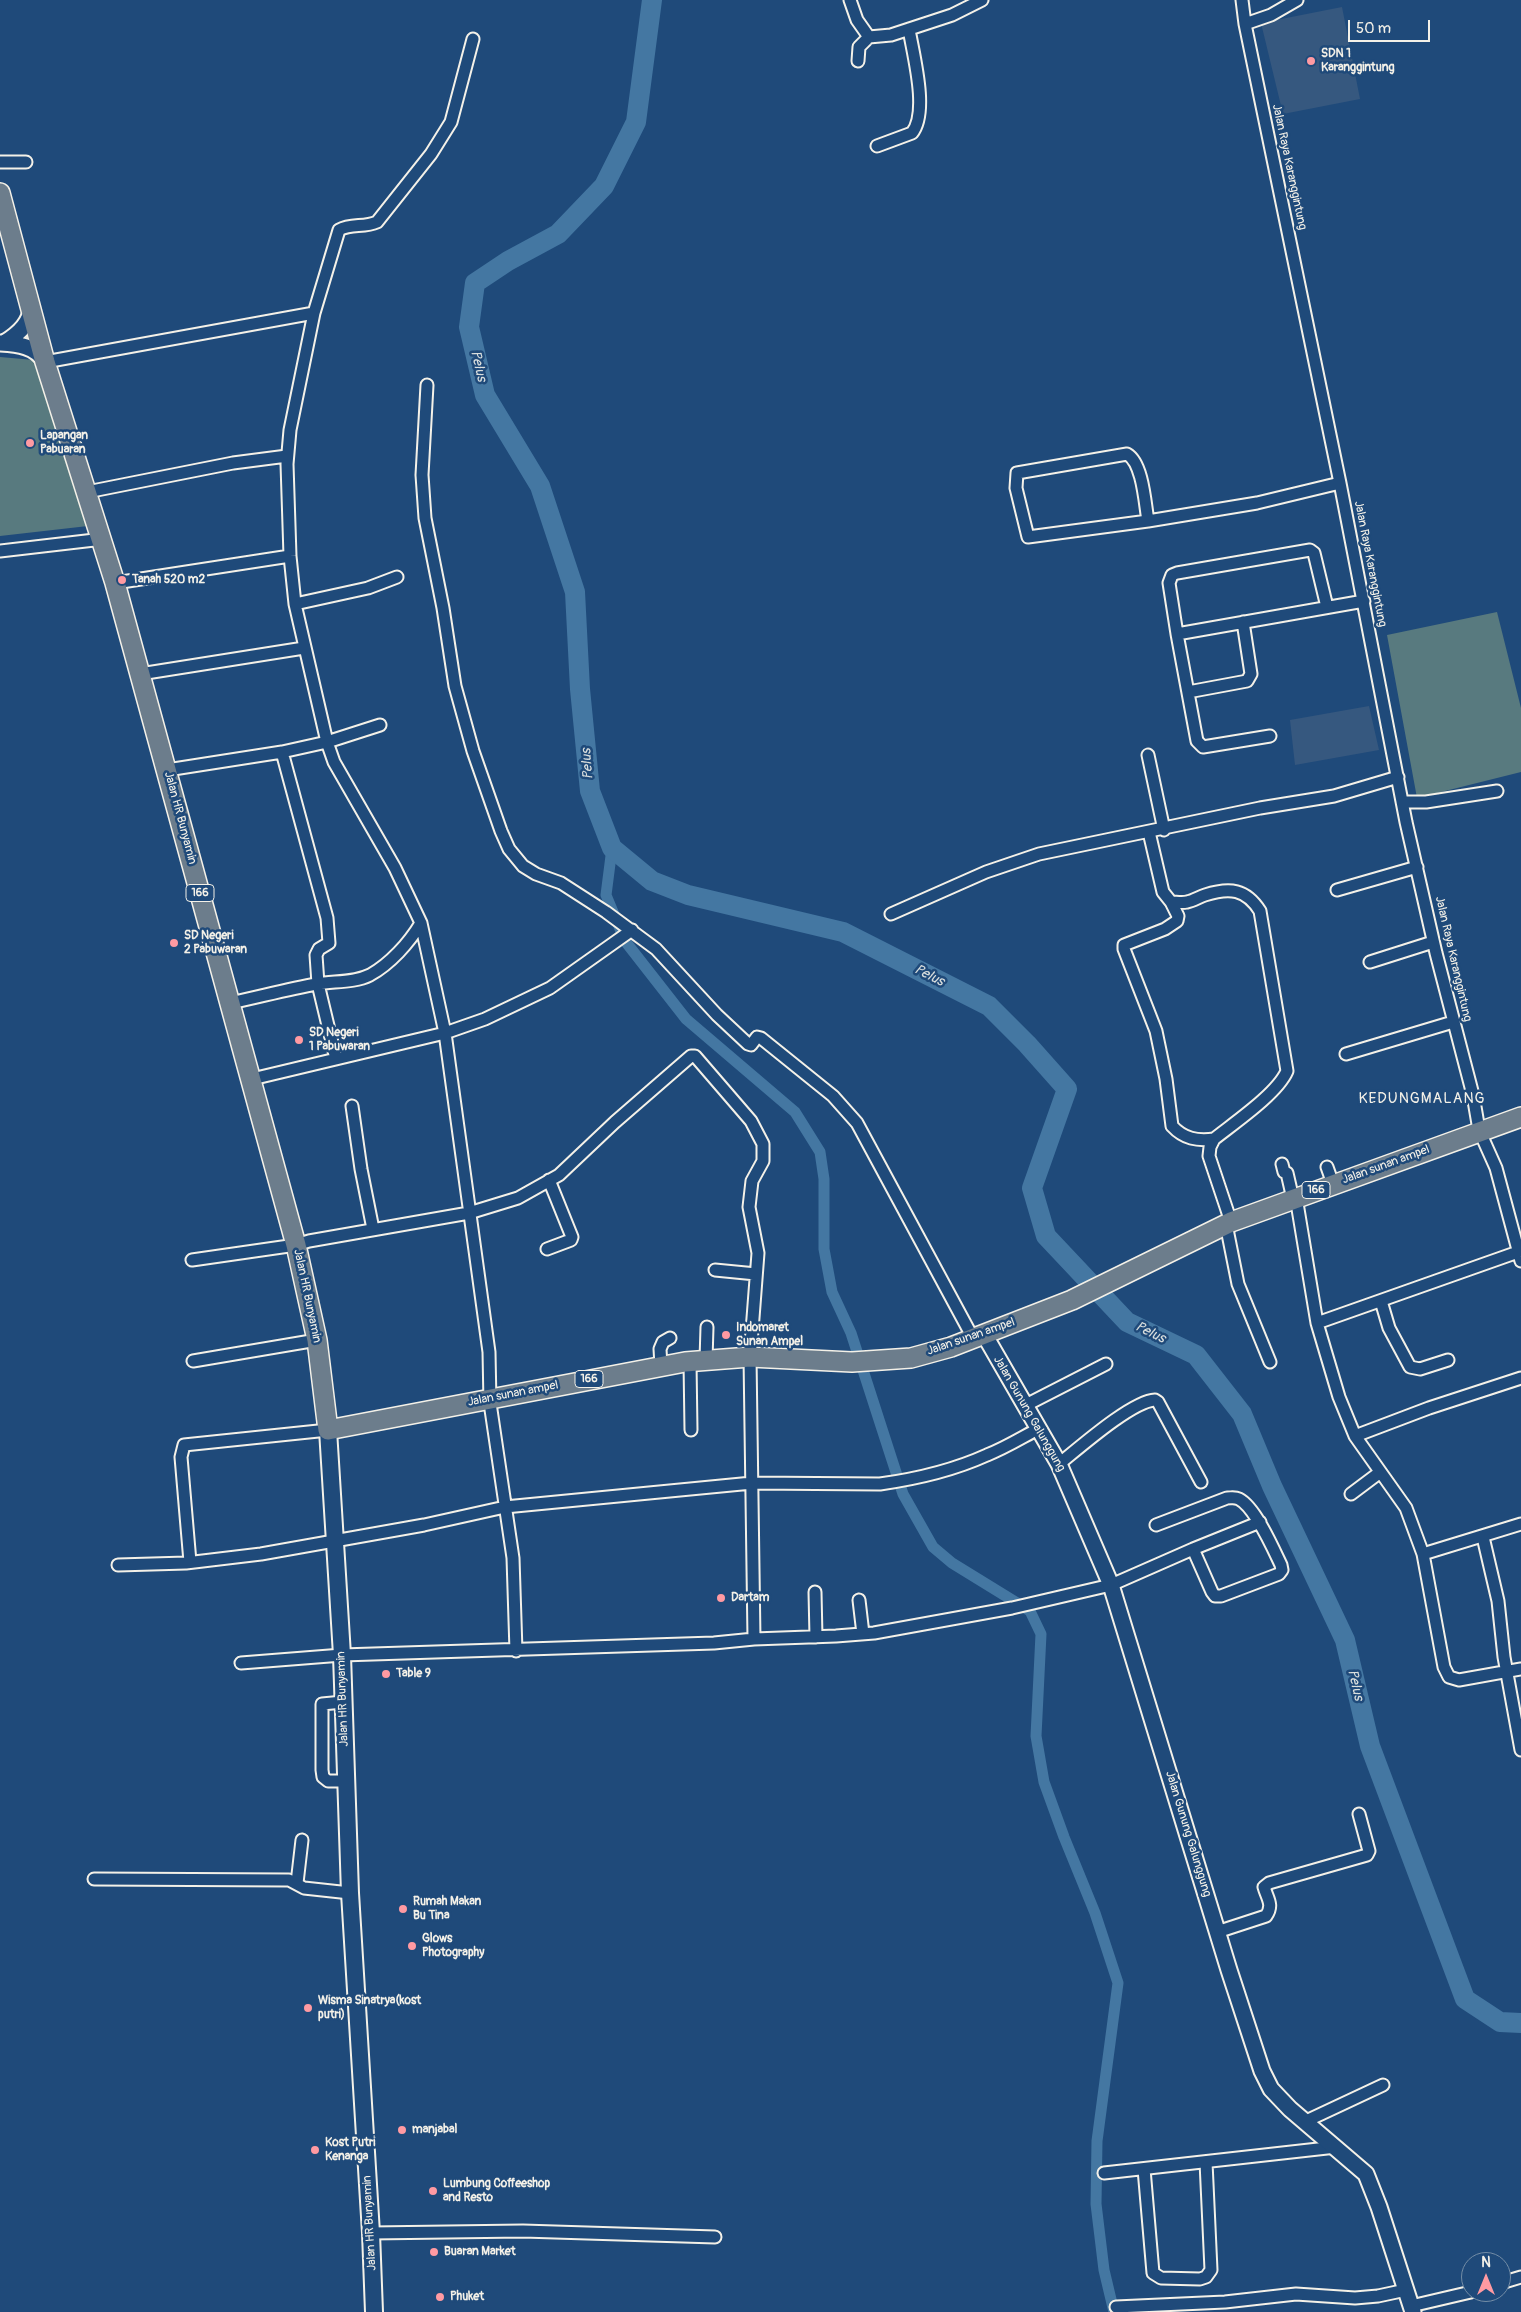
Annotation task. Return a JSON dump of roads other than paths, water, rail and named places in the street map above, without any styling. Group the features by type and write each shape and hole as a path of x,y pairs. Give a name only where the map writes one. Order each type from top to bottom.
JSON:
{"main road":[{"name":"166","path":"0,193 45,362"},
{"name":"Jalan HR Bunyamin","path":"45,362 86,492 103,539 115,582 252,1079 296,1245 317,1340 328,1430 342,1655 350,1893 371,2232 374,2312"},
{"name":"Jalan sunan ampel","path":"328,1430 661,1366 698,1361 750,1357 874,1362 911,1358 978,1336 1072,1300 1229,1223 1294,1198 1330,1176 1521,1117"}],"street":[{"path":"850,0 858,20 869,37"},
{"path":"858,60 859,47 869,37 891,35 952,15 982,0"},
{"name":"Jalan Raya Karanggintung","path":"1242,0 1245,24 1364,601 1402,802 1433,942 1473,1095 1480,1130 1516,1224 1520,1257"},
{"path":"1245,24 1271,15 1297,0"},
{"path":"877,146 912,133 918,121 920,101 909,29"},
{"path":"472,39 451,122 431,154 377,222 370,225 350,226 339,230 314,313 290,430 287,456 290,556 295,604 327,742 334,762 395,868 421,923 445,1033 489,1352 490,1399 513,1558 516,1651"},
{"path":"0,162 26,162"},
{"path":"2,343 18,333 28,320 31,313 30,303"},
{"path":"2,343 32,349 40,353 45,362 314,313"},
{"path":"427,385 422,475 425,518 443,608 455,686 473,751 509,849 523,866 536,874 561,883 632,930 656,949 717,1015 748,1044 751,1045 757,1037 761,1038 833,1096 854,1119 978,1336"},
{"path":"1148,521 1139,473 1135,462 1127,454 1037,468 1017,473 1016,488 1028,537 1148,521 1256,503 1340,484"},
{"path":"86,492 233,463 287,456"},
{"path":"0,551 103,539"},
{"path":"1270,736 1203,747 1197,741 1169,583 1172,575 1310,550 1314,553 1327,607"},
{"path":"115,582 290,556"},
{"path":"295,604 368,588 397,577"},
{"path":"1177,634 1364,601"},
{"path":"1188,692 1250,679 1251,674 1243,622"},
{"path":"140,674 304,648"},
{"path":"167,770 282,752 327,742 380,725"},
{"path":"282,752 327,918 329,944 319,950 316,955 318,984 336,1059"},
{"path":"1148,755 1164,830"},
{"path":"891,914 1013,862 1074,846 1164,830 1260,808 1334,796 1398,777"},
{"path":"1402,802 1426,802 1497,791"},
{"path":"1149,832 1163,892 1178,916 1177,921 1165,929 1124,945 1124,950 1156,1031 1166,1079 1172,1126 1187,1138 1199,1141 1214,1140"},
{"path":"1337,890 1417,866"},
{"path":"1171,902 1187,902 1207,894 1230,891 1244,893 1254,901 1260,911 1287,1071 1258,1104 1214,1140 1209,1156 1229,1223 1238,1284 1270,1362"},
{"path":"230,1004 318,984 357,979 370,974 395,956 421,923"},
{"path":"252,1079 445,1033 485,1019 550,988 632,930"},
{"path":"1370,962 1433,942"},
{"path":"1346,1054 1453,1022"},
{"path":"192,1260 296,1245 469,1213 518,1198 559,1175 615,1122 689,1058 696,1056 751,1121 763,1144 763,1161 752,1181 749,1207 758,1253 750,1357 754,1639"},
{"path":"352,1106 361,1169 374,1230"},
{"path":"1282,1164 1284,1172 1287,1173 1294,1198 1318,1323 1339,1397 1356,1436 1379,1473 1406,1508 1423,1554 1444,1668 1450,1677 1459,1680 1521,1669"},
{"path":"547,1249 571,1240 572,1237 549,1180"},
{"path":"1318,1323 1520,1257"},
{"path":"715,1270 756,1274"},
{"path":"1381,1301 1389,1328 1410,1367 1420,1369 1448,1360"},
{"path":"691,1430 698,1361 707,1328"},
{"name":"Jalan Gunung Galunggung","path":"978,1336 1059,1464 1111,1585 1217,1932 1262,2071 1271,2089 1304,2122 1366,2174 1379,2207 1412,2309"},
{"path":"661,1366 660,1349 663,1342 670,1338"},
{"path":"193,1361 317,1340"},
{"path":"1024,1406 1106,1364"},
{"path":"1356,1436 1429,1408 1521,1378"},
{"path":"1059,1464 1127,1413 1144,1402 1154,1400 1158,1402 1201,1482"},
{"path":"118,1566 190,1562 261,1554 424,1525 505,1507 752,1483 880,1484 909,1480 987,1456 1038,1429"},
{"path":"190,1562 181,1457 184,1445 328,1430"},
{"path":"1351,1494 1379,1473"},
{"path":"1156,1524 1227,1498 1236,1498 1241,1500 1260,1522 1282,1565 1282,1570 1279,1574 1221,1596 1215,1596 1193,1549"},
{"path":"241,1663 342,1655 516,1651 714,1643 754,1639 863,1634 1012,1608 1111,1585 1260,1522"},
{"path":"1423,1554 1521,1524"},
{"path":"1483,1537 1498,1601 1507,1672 1521,1750"},
{"path":"815,1592 816,1637"},
{"path":"859,1600 863,1634"},
{"path":"343,1702 322,1704 322,1770 326,1780 346,1781"},
{"path":"1217,1932 1266,1916 1271,1904 1264,1887 1269,1883 1367,1856 1369,1851 1359,1814"},
{"path":"297,1883 302,1840"},
{"path":"94,1879 289,1880 304,1888 350,1893"},
{"path":"1304,2122 1383,2085"},
{"path":"1104,2173 1336,2147"},
{"path":"1144,2169 1153,2274 1160,2278 1200,2279 1206,2277 1211,2270 1206,2162"},
{"path":"371,2232 523,2231 715,2237"},
{"path":"1116,2307 1225,2302 1296,2294 1361,2298 1406,2290"},
{"path":"1412,2309 1461,2295"}],"waterway":[{"name":"Pelus","path":"652,0 636,122 604,186 558,234 508,261 475,283 469,327 485,395 540,486 575,592 580,689 590,791 612,848 652,881 688,895 843,932 989,1006 1027,1044 1067,1089 1032,1188 1046,1236 1127,1322 1196,1355 1242,1414 1272,1486 1345,1640 1370,1746 1465,1999 1500,2022 1521,2023"},
{"path":"612,848 606,895 625,941 686,1019 795,1112 820,1152 824,1179 824,1249 832,1292 851,1333 903,1494 933,1547 952,1563 1030,1611 1041,1634 1036,1736 1044,1782 1095,1913 1118,1983 1097,2141 1096,2204 1104,2270 1114,2312"}],"place":[{"name":"SDN 1 Karanggintung","path":"1311,61"},
{"name":"Lapangan Pabuaran","path":"30,443"},
{"name":"Tanah 520 m2","path":"122,580"},
{"name":"SD Negeri 2 Pabuwaran","path":"174,943"},
{"name":"SD Negeri 1 Pabuwaran","path":"299,1040"},
{"name":"Indomaret Sunan Ampel","path":"726,1335"},
{"name":"Dartam","path":"721,1598"},
{"name":"Table 9","path":"386,1674"},
{"name":"Rumah Makan Bu Tina","path":"403,1909"},
{"name":"Glows Photography","path":"412,1946"},
{"name":"Wisma Sinatrya(kost putri)","path":"308,2008"},
{"name":"manjabal","path":"402,2130"},
{"name":"Kost Putri Kenanga","path":"315,2150"},
{"name":"Lumbung Coffeeshop and Resto","path":"433,2191"},
{"name":"Buaran Market","path":"434,2252"},
{"name":"Phuket","path":"440,2297"}],"district":[{"name":"KEDUNGMALANG","path":"1422,1099"}]}
